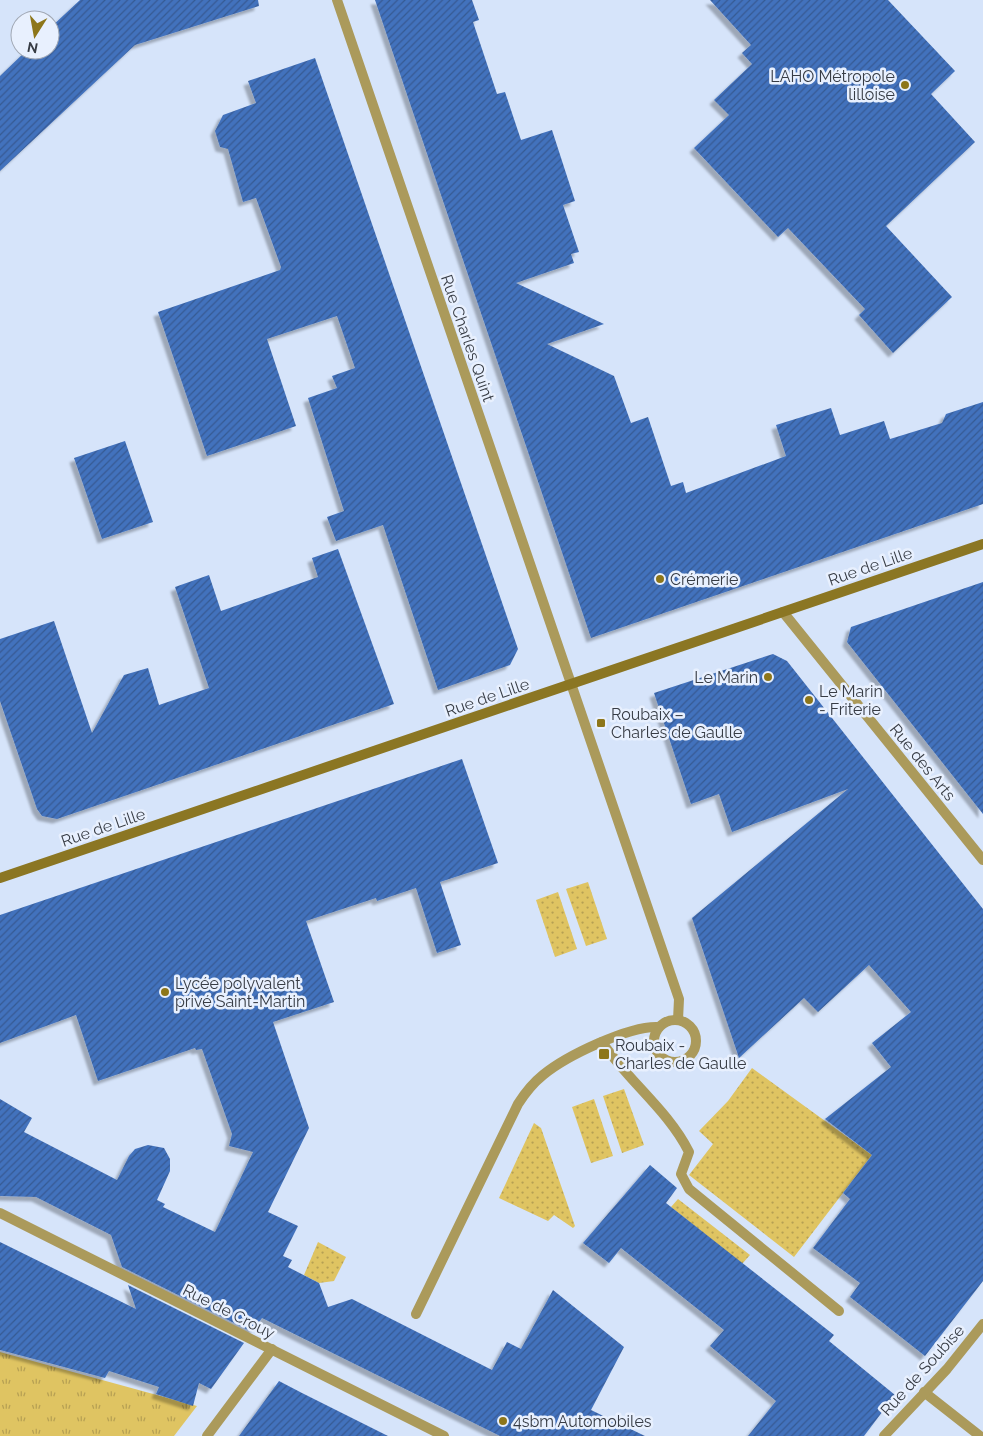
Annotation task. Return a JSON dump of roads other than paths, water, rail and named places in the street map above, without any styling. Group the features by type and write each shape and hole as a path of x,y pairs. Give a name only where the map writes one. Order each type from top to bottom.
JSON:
{"street":[{"name":"Rue Charles Quint","path":"338,0 570,686 679,1000 678,1020"},
{"name":"Rue de Lille","path":"0,878 570,686 983,544"},
{"name":"Rue des Arts","path":"782,612 983,860"},
{"path":"416,1314 523,1097 543,1075 602,1042 644,1027 659,1027 668,1021 678,1020 691,1028 696,1043 689,1057 679,1062 664,1059 656,1051 654,1041 659,1027"},
{"path":"602,1042 623,1071 679,1132 689,1152 681,1174 688,1189 839,1312"},
{"name":"Rue de Crouy","path":"0,1213 444,1436"},
{"name":"Rue de Soubise","path":"884,1436 983,1324"},
{"path":"207,1436 272,1349"},
{"path":"924,1392 980,1436"}],"place":[{"name":"LAHO Métropole lilloise","path":"905,85"},
{"name":"Crémerie","path":"660,579"},
{"name":"Le Marin","path":"768,677"},
{"name":"Le Marin - Friterie","path":"809,700"},
{"name":"Roubaix – Charles de Gaulle","path":"601,723"},
{"name":"Lycée polyvalent privé Saint-Martin","path":"165,992"},
{"name":"Roubaix - Charles de Gaulle","path":"604,1054"},
{"name":"4sbm Automobiles","path":"503,1421"}]}
